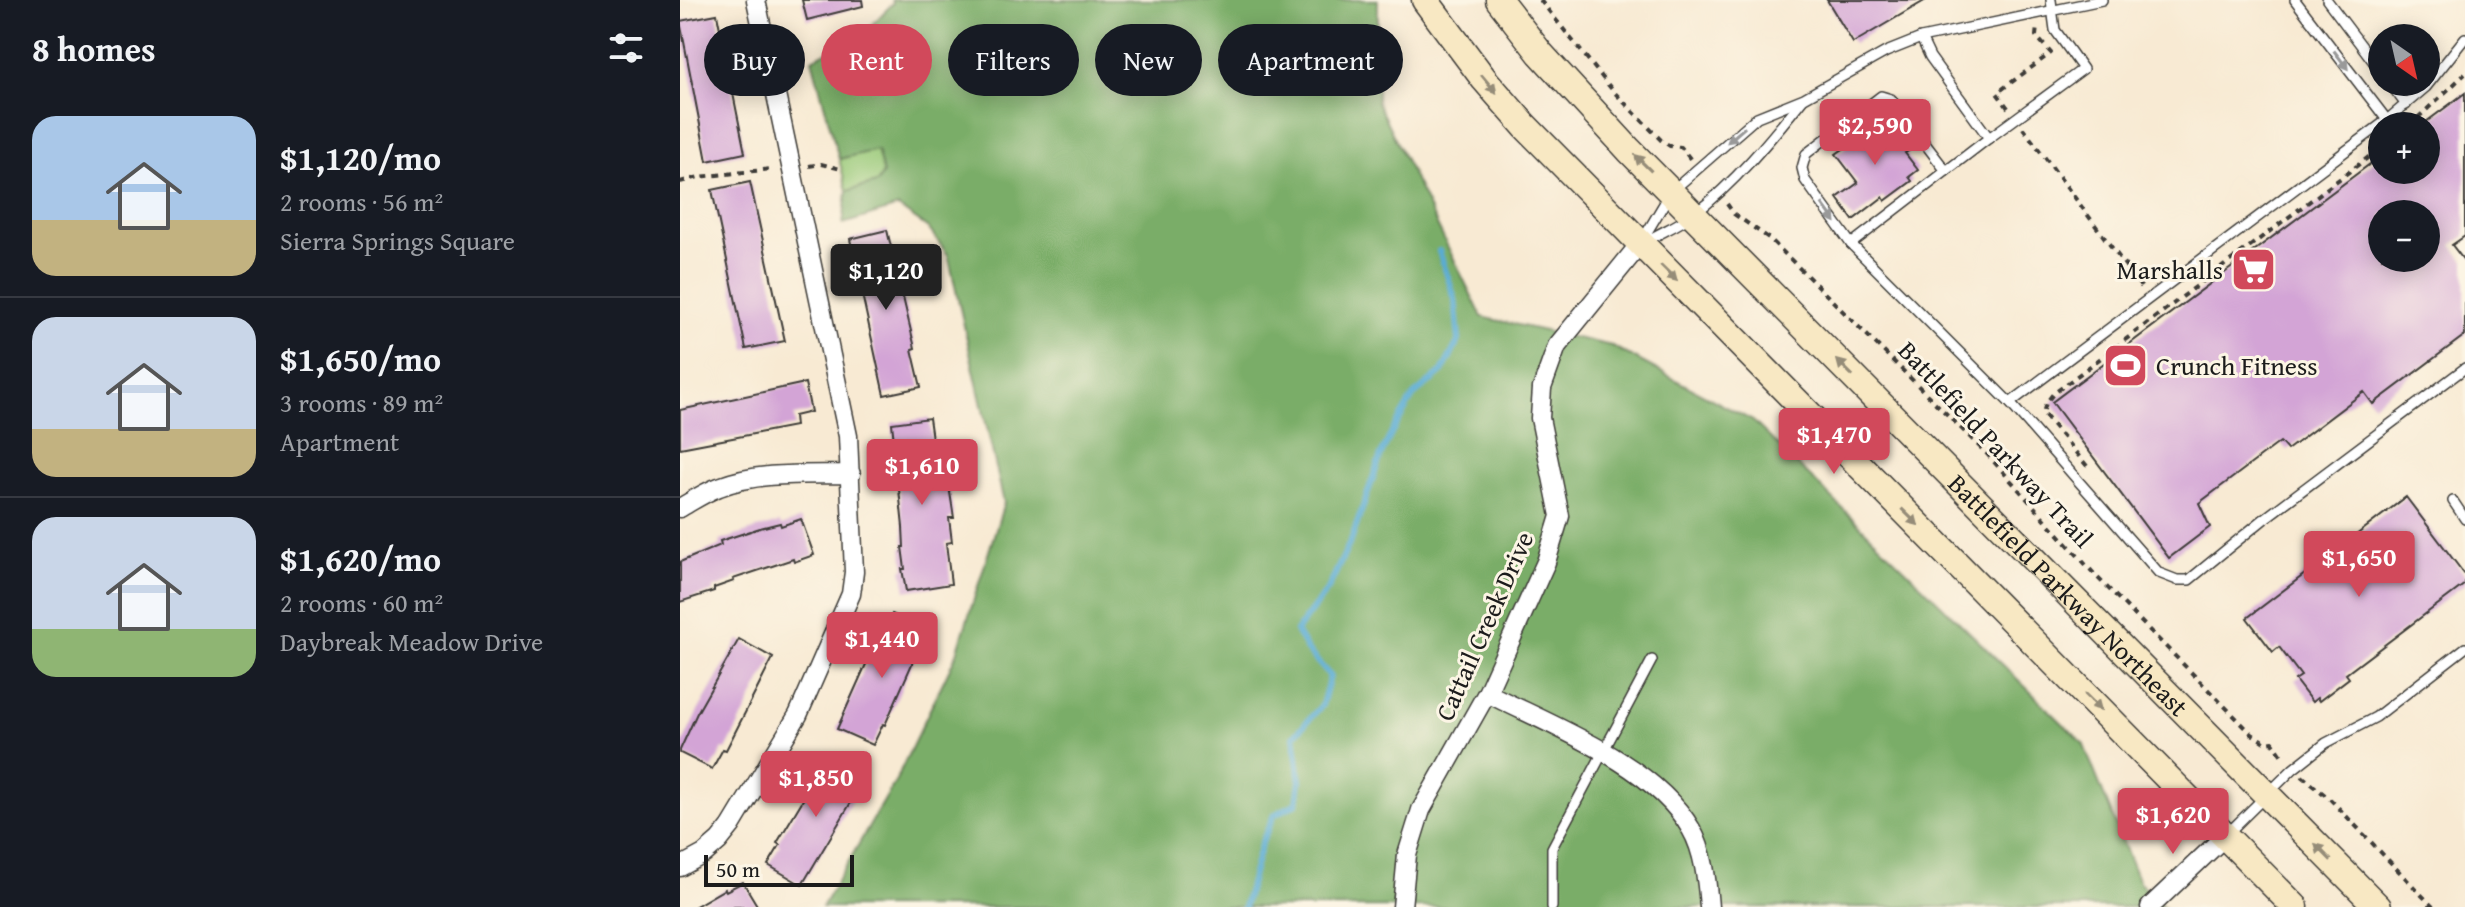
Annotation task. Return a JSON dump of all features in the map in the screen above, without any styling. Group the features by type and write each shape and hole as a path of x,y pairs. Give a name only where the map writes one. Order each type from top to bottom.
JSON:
{"main road":[{"path":"1425,0 1484,79 1525,126 2295,907"},
{"name":"Battlefield Parkway Northeast","path":"1499,0 1540,53 1671,192 2378,907"}],"street":[{"path":"680,867 704,854 731,826 798,715 851,594 854,572 848,436 756,0"},
{"name":"Cattail Creek Drive","path":"1402,907 1407,855 1421,810 1487,693 1546,562 1560,516 1540,418 1542,388 1557,346 1640,244"},
{"path":"680,508 719,487 741,481 772,476 851,474"},
{"path":"1487,693 1627,765 1663,792 1692,830 1705,872 1709,907"},
{"path":"2150,907 2225,836"}],"lane":[{"path":"1851,244 2083,69 2055,30 2051,0"},
{"path":"1640,244 1671,192 1757,117 1804,98 1873,59 1921,38 2102,0"},
{"path":"2295,0 2381,112"},
{"path":"2327,0 2368,54"},
{"path":"1921,38 1930,57 1989,138"},
{"path":"2397,112 2440,72 2465,38"},
{"path":"1946,171 1891,99 1881,96 1806,154 1802,168 1805,180 1851,244 2010,403 2159,573 2177,580 2189,580 2264,519 2465,368"},
{"path":"2399,96 2406,105"},
{"path":"1640,244 1693,214 1717,193 1773,137 1804,98"},
{"path":"2010,403 2368,134"},
{"path":"2453,501 2465,519"},
{"path":"2225,836 2293,769 2326,743 2376,717 2465,648"},
{"path":"1552,907 1552,848 1652,660"}],"path":[{"path":"1540,0 1614,92 1661,140 1670,146 1681,147 1698,168"},
{"path":"2036,15 2036,36 2051,53 1997,93 2161,313"},
{"path":"2424,112 2465,74"},
{"path":"2093,473 2043,413 2053,394 2368,158"},
{"path":"680,182 699,177 821,164 841,169"},
{"name":"Battlefield Parkway Trail","path":"1717,193 1734,214 1770,239 1946,413 1987,454 2096,576 2252,734 2266,743 2273,742 2277,752 2293,769 2331,800 2433,907"}],"green space":[{"path":"892,0 1378,0 1378,24 1218,24 1218,96 1377,96 1377,102 1482,317 1612,346 1753,421 2083,743 2139,882 2164,907 822,907 895,782 957,653 1004,503 948,255 928,228 898,207 843,224 847,191 877,183 883,173 877,150 839,159 822,96 932,96 932,24 873,24 893,3"},
{"path":"821,54 821,92 812,59"},
{"path":"877,149 883,173 877,183 847,191 839,159"}],"building":[{"path":"802,0 862,0 863,6 807,20"},
{"path":"1827,0 1926,0 1853,43"},
{"path":"717,14 719,24 704,24 704,96 734,96 745,153 707,161 680,21"},
{"path":"2465,93 2465,236 2452,245 2465,262 2465,335 2373,404 2364,392 2287,450 2280,442 2199,503 2210,527 2169,558 2052,402 2368,165 2368,184 2440,184 2439,112"},
{"path":"1881,120 1894,138 1900,133 1912,149 1905,153 1918,170 1909,177 1912,181 1885,201 1883,197 1853,220 1837,198 1858,183 1836,154 1846,147 1843,143 1869,124 1871,127"},
{"path":"750,182 785,341 746,349 712,190"},
{"path":"887,230 921,387 884,395 850,239"},
{"path":"805,383 811,412 794,416 795,426 680,448 680,410"},
{"path":"929,418 939,488 949,486 954,518 949,518 952,542 946,543 951,584 906,591 892,423"},
{"path":"2406,497 2465,575 2465,584 2346,674 2349,678 2319,701 2317,698 2312,702 2295,680 2301,676 2279,647 2273,652 2247,618"},
{"path":"801,519 814,555 733,579 714,588 714,591 680,602 680,562 721,545 720,541"},
{"path":"892,614 927,630 873,745 837,729 880,633 883,634"},
{"path":"739,639 773,658 726,750 723,749 712,769 680,753 680,750"},
{"path":"831,753 865,774 802,885 768,865 780,845 777,843"},
{"path":"743,882 758,907 694,907 725,889"}],"waterway":[{"path":"1244,907 1261,844 1274,815 1297,803 1300,781 1294,736 1322,705 1330,676 1307,650 1296,631 1328,589 1352,538 1393,430 1414,395 1442,372 1459,340 1455,299 1439,251"}],"place":[{"name":"Marshalls","path":"2254,269"},
{"name":"Crunch Fitness","path":"2125,365"}]}
